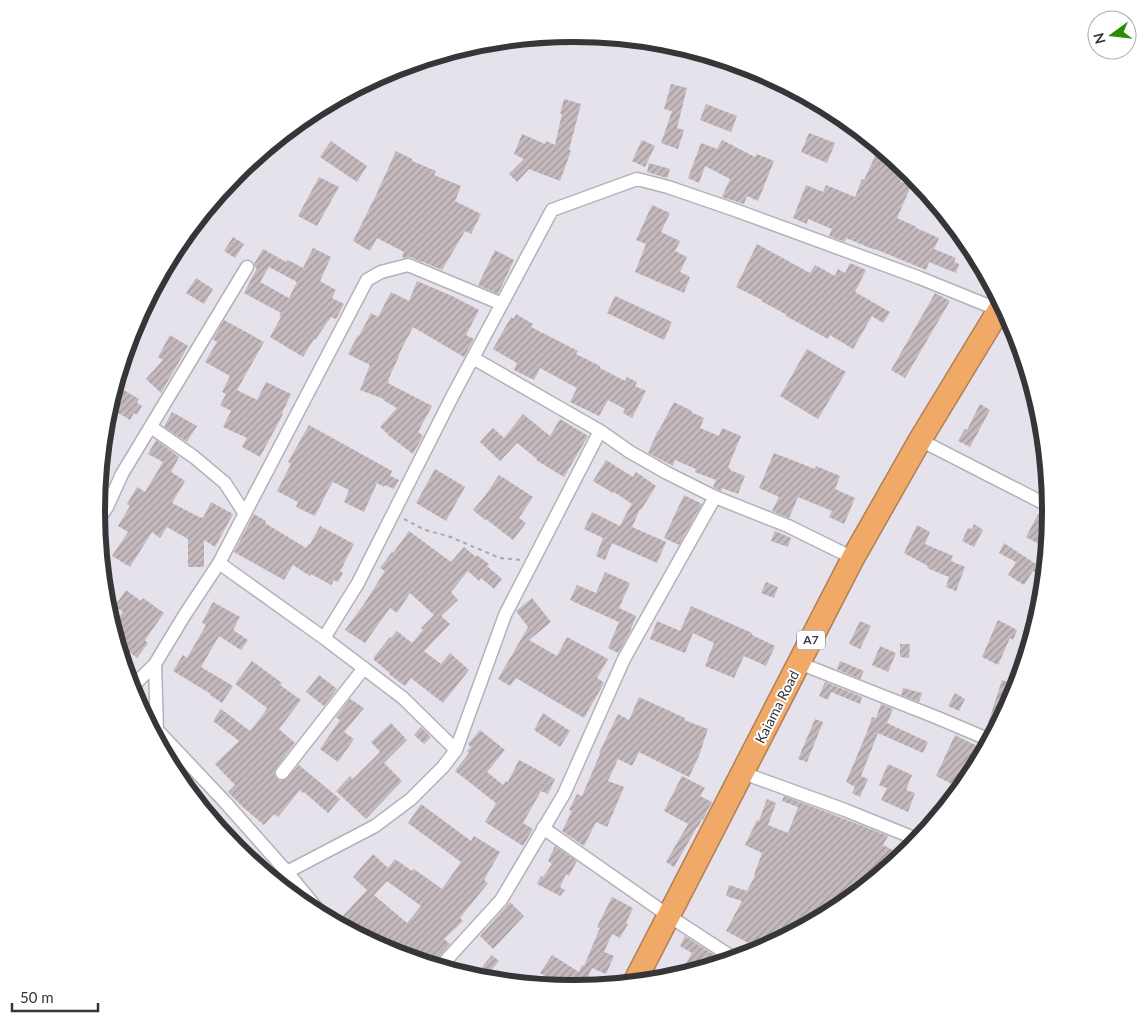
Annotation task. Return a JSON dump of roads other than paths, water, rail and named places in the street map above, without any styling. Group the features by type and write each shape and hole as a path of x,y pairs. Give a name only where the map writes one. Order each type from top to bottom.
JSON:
{"highway":[{"name":"Kaiama Road","path":"638,976 853,558 920,440 998,312"}],"street":[{"path":"324,638 358,584 452,397 552,210 637,179 668,187 734,210 995,306"},
{"path":"137,682 155,664 219,562 367,280 381,272 408,265 502,304"},
{"path":"105,510 122,474 247,266"},
{"path":"473,358 600,431 630,452 667,473 715,497 788,526 853,558"},
{"path":"151,427 225,483 245,514"},
{"path":"287,872 375,826 411,799 443,767 456,750 506,615 600,431"},
{"path":"920,440 1042,502"},
{"path":"444,963 501,900 564,794 624,658 715,497"},
{"path":"219,562 403,698 456,750"},
{"path":"799,663 984,738"},
{"path":"155,664 157,726"},
{"path":"282,773 364,668"},
{"path":"162,736 225,802 308,898"},
{"path":"743,773 845,810 911,837"},
{"path":"544,828 669,916 728,954"}]}
